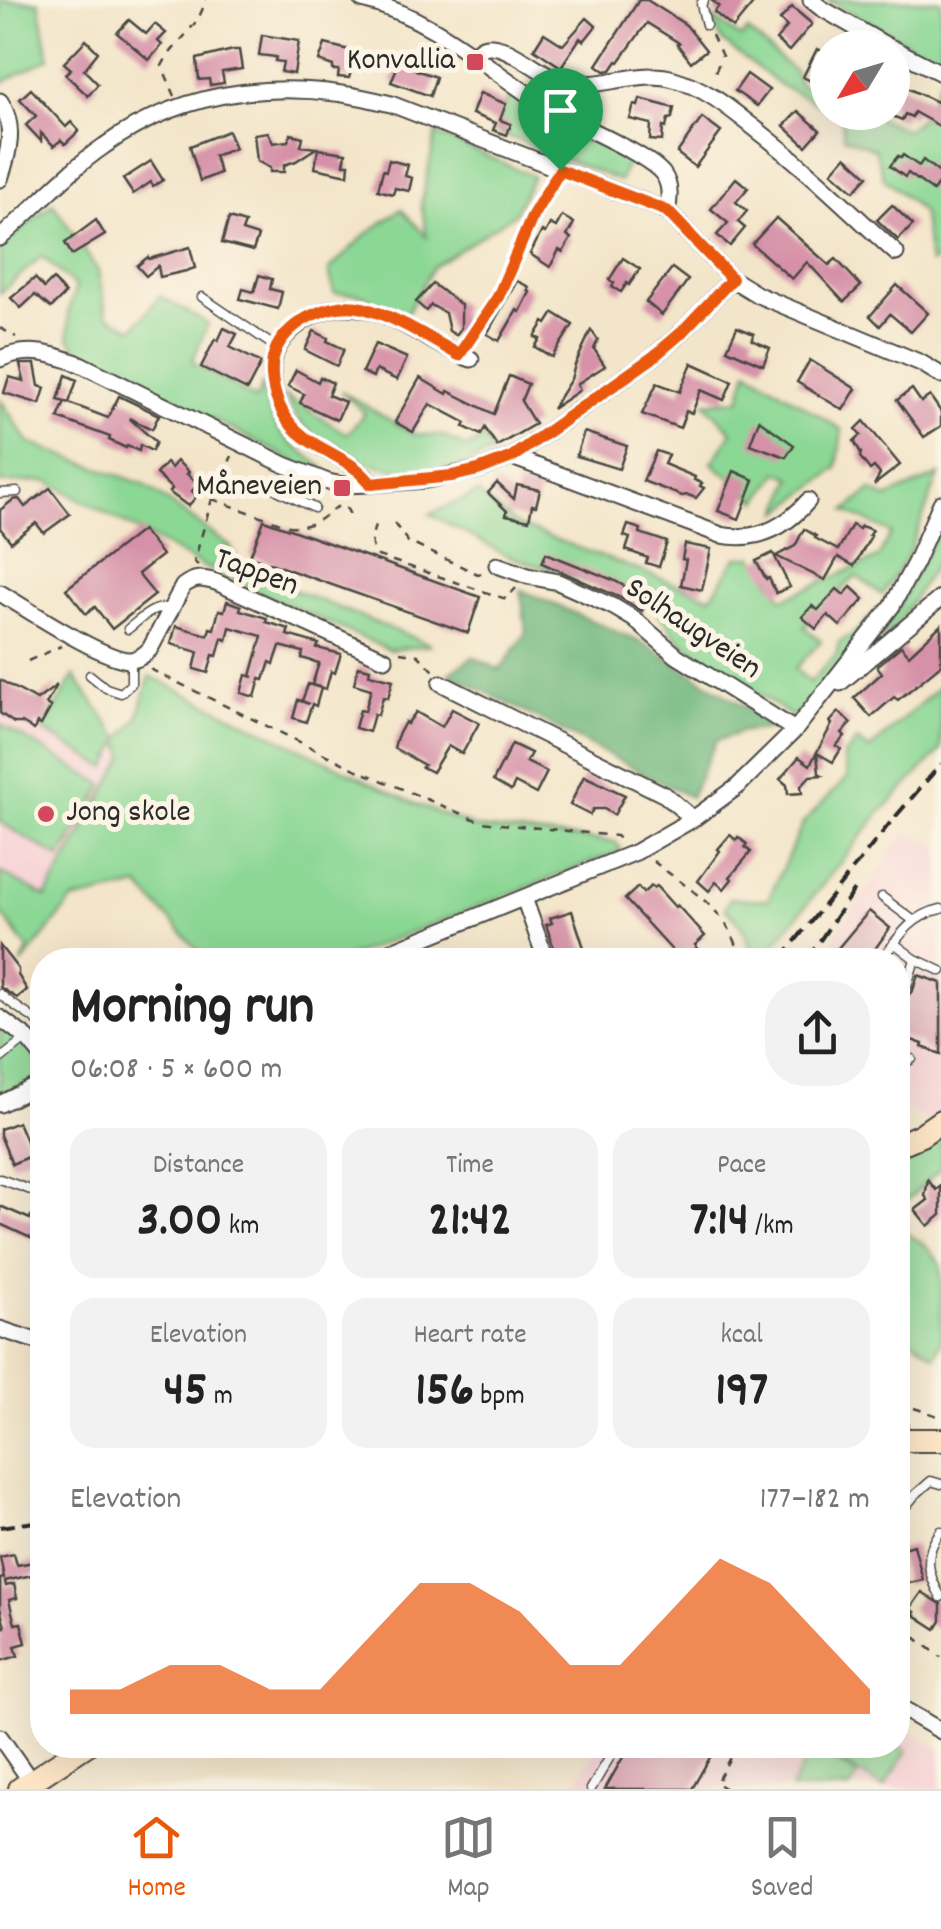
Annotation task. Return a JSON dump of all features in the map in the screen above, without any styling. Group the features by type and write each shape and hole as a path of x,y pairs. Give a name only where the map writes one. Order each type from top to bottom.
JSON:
{"main road":[{"path":"910,1139 941,1120"},
{"path":"910,1440 941,1440"},
{"path":"29,1786 68,1758"}],"street":[{"path":"362,0 418,20 556,112 642,158 662,174 670,190 667,211"},
{"path":"811,0 860,30"},
{"path":"474,54 485,45 495,46 564,83 650,74 704,90 775,143 896,254"},
{"path":"910,57 941,73"},
{"path":"4,228 78,166 132,128 204,98 292,88 355,95 391,104 667,211 732,279 758,294 921,363 941,376"},
{"path":"0,101 10,125 9,153 0,180"},
{"path":"0,360 14,352 54,354 306,474 343,485 452,476 512,457 652,358 732,279"},
{"path":"371,484 361,470 313,445 284,415 274,393 276,348 306,318 344,306 383,315 465,357"},
{"path":"512,457 734,538 780,528 808,501"},
{"path":"400,948 636,852 737,787 795,730 892,606 941,503"},
{"name":"Solhaugveien","path":"497,565 558,582 614,607 690,664 795,730"},
{"name":"Tappen","path":"136,658 150,650 183,586 200,578 385,659"},
{"path":"0,593 110,655 136,658"},
{"path":"818,702 941,598"},
{"path":"441,682 666,795 693,818"},
{"path":"524,898 542,948"},
{"path":"0,1018 30,1042"},
{"path":"0,1104 30,1090"},
{"path":"0,1329 30,1338"},
{"path":"910,1713 941,1731"},
{"path":"0,1737 29,1786"}],"lane":[{"path":"704,0 701,4 706,25"},
{"path":"533,215 560,170"},
{"path":"202,297 276,348"},
{"path":"465,357 498,297"},
{"path":"277,490 314,508"},
{"path":"0,492 18,492"},
{"path":"128,630 150,611 171,608"},
{"path":"90,674 106,688 121,693 131,684 136,658"},
{"path":"882,897 914,921"},
{"path":"890,948 923,914 941,910"},
{"path":"894,943 901,948"},
{"path":"910,955 941,971"},
{"path":"910,976 915,959"},
{"path":"0,994 30,1017"},
{"path":"0,1059 27,1038"},
{"path":"0,1179 30,1190"},
{"path":"910,1501 931,1481 941,1484"},
{"path":"941,1531 931,1543 928,1555 932,1580 941,1597"},
{"path":"590,1789 610,1758"}],"path":[{"path":"169,82 162,66 206,6 205,0"},
{"path":"704,90 722,56 706,25"},
{"path":"498,297 533,215"},
{"path":"199,566 194,562 212,499 232,456"},
{"path":"212,499 300,527 344,506 352,522"},
{"path":"394,523 408,542 478,574 497,565"},
{"path":"375,525 373,551 389,561 506,599 528,576"},
{"path":"28,661 74,636"},
{"path":"385,659 399,652 418,655 441,682"},
{"path":"136,658 357,770 481,822 616,836 650,858 721,916 738,948"},
{"path":"916,1408 941,1417"},
{"path":"910,1630 941,1657"},
{"path":"712,1789 730,1758"},
{"path":"716,1783 726,1789"}],"shaded area":[{"name":"Jong skole","path":"0,688 125,756 46,897 0,872"},
{"path":"904,834 941,845 941,1126 910,1112 910,948 827,948"},
{"path":"910,1731 941,1748 941,1789 573,1789 591,1758 910,1758"}],"green space":[{"path":"0,0 39,2 49,58 1,83"},
{"path":"827,0 941,0 941,61 910,44 910,30 883,30"},
{"path":"711,17 741,38 748,31 796,73 799,84 810,89 810,100 780,85 722,41"},
{"path":"939,80 941,256 930,264 922,212 884,178 875,149 844,137 843,130 910,130 924,116"},
{"path":"511,92 628,161 620,181 494,131"},
{"path":"436,134 533,176 514,214 433,267 405,316 359,294 334,293 329,270 364,236 401,209 427,237 421,203"},
{"path":"53,203 98,271 107,315 133,329 160,296 208,324 192,362 256,400 262,385 276,426 326,469 304,466 79,351 69,338 68,312 76,287 42,256 0,293 0,247"},
{"path":"748,370 842,430 837,468 780,512 792,478 779,472 758,501 712,463 732,432 705,403 740,399"},
{"path":"341,391 413,434 444,436 466,448 484,438 494,452 462,466 415,471 354,458 317,438 302,424 285,396 347,434 365,413"},
{"path":"0,399 29,443 143,484 231,547 242,569 431,645 389,650 204,567 47,481 0,483"},
{"path":"939,475 909,553 882,595 856,576 804,627 821,641 795,669 810,682 836,655 839,642 856,632 879,608 854,647 793,717 679,640 653,605 506,555 430,514 478,493 516,525 711,597 737,557 754,557 783,599 878,558 891,533 846,511 871,490 886,498"},
{"path":"941,523 941,555 896,626 876,642 897,610"},
{"path":"521,590 645,644 779,728 744,731 716,741 690,797 449,673 473,657 500,670 526,633"},
{"path":"74,676 120,739 137,720 150,676 413,803 477,828 615,842 620,851 371,948 196,948 139,886 72,901 35,948 30,948 21,965 28,949 0,911 0,872 46,897 125,756 120,741 107,768 42,730"},
{"path":"941,685 941,750 880,813 772,948 751,948 744,932 725,909 730,898 768,900 803,823 848,777 843,757 857,741 869,750"},
{"path":"0,724 104,785 60,858 0,822"},
{"path":"3,1026 30,1050 30,1082 0,1096"},
{"path":"941,1129 941,1168 910,1198 910,1144"},
{"path":"910,1235 924,1244 941,1264 941,1343 934,1356 910,1338"},
{"path":"808,1758 838,1758 836,1762 858,1775 850,1789 790,1789"},
{"path":"843,1758 903,1758 884,1788 841,1762"}],"building":[{"path":"639,0 647,0 686,25 706,50 691,62 679,43 647,23 619,62 605,71 597,65"},
{"path":"711,0 756,0 733,28 714,12 719,6"},
{"path":"792,7 812,24 789,51 776,40 787,27 780,20"},
{"path":"587,18 596,26 584,41 580,38 561,67 534,49 544,33 563,45"},
{"path":"129,20 146,34 155,24 166,33 158,41 162,45 149,60 117,33"},
{"path":"262,35 299,41 294,74 281,72 283,62 275,61 276,57 259,55"},
{"path":"86,40 98,52 84,70 98,84 88,96 65,74 71,69 64,63"},
{"path":"325,44 357,52 349,78 338,77 339,70 319,61"},
{"path":"239,50 242,69 222,72 224,83 210,85 209,79 199,80 197,59"},
{"path":"400,60 436,77 430,96 391,82"},
{"path":"747,74 769,90 757,106 735,91"},
{"path":"31,89 66,127 71,122 79,131 65,144 61,140 54,146 41,133 41,141 26,125 36,116 20,99"},
{"path":"910,89 941,104 941,127 914,112 912,117"},
{"path":"480,93 506,104 500,120 511,124 507,135 493,130 496,123 472,114"},
{"path":"640,99 674,108 672,118 663,127 662,141 650,140 651,124 630,119"},
{"path":"798,111 810,121 810,130 820,130 806,146 784,126"},
{"path":"702,118 721,132 695,167 677,153"},
{"path":"228,131 235,148 214,156 220,173 200,181 190,146"},
{"path":"268,132 273,143 288,141 291,134 303,137 301,146 316,148 284,165 284,172 270,172 270,168 257,161 254,134"},
{"path":"318,149 346,153 348,175 315,168"},
{"path":"903,155 919,166 923,160 941,174 933,191 890,166"},
{"path":"846,156 868,176 854,191 832,172"},
{"path":"389,160 408,165 405,176 412,178 409,191 395,188 393,194 378,190"},
{"path":"151,161 163,180 153,186 151,182 133,194 123,179"},
{"path":"736,178 748,188 736,202 747,211 738,222 745,228 730,246 717,235 728,223 711,209"},
{"path":"892,205 913,225 898,240 877,220"},
{"path":"562,216 574,223 567,236 571,238 550,267 530,254 542,231 545,233 550,224 556,227"},
{"path":"229,218 245,223 242,231 258,236 253,251 222,243"},
{"path":"776,218 829,265 836,259 861,286 844,302 807,262 792,279 752,244"},
{"path":"96,220 105,235 72,255 65,243"},
{"path":"190,247 195,268 160,277 158,266 146,276 137,266 148,257"},
{"path":"623,258 640,269 621,292 609,280"},
{"path":"672,268 688,280 662,315 646,302"},
{"path":"259,275 272,279 270,289 282,292 278,309 240,299 243,289 254,292"},
{"path":"35,278 44,288 53,279 65,294 51,308 35,295 21,308 11,298"},
{"path":"517,281 529,287 530,292 499,341 487,334"},
{"path":"433,284 461,305 461,328 456,335 449,331 445,313 431,305 426,311 416,302"},
{"path":"897,285 928,313 911,332 890,314 880,326 870,316"},
{"path":"554,313 573,325 552,357 535,347 540,339 535,337"},
{"path":"737,327 754,334 752,340 770,348 763,365 727,349"},
{"path":"224,328 237,334 230,347 261,363 247,390 201,367"},
{"path":"591,330 598,340 594,349 605,366 577,384 580,390 552,409 571,379"},
{"path":"314,331 344,349 337,366 305,350"},
{"path":"375,344 407,358 397,380 376,370 373,377 362,372"},
{"path":"810,360 856,389 843,410 797,382"},
{"path":"692,363 732,381 724,400 701,390 692,413 686,411 680,428 642,414 657,383 680,392"},
{"path":"20,364 35,364 39,386 45,388 40,404 4,393 9,377 24,381"},
{"path":"296,370 318,382 320,377 333,383 328,395 345,402 337,420 300,403 304,394 288,386"},
{"path":"66,375 77,380 69,403 66,402 108,418 119,396 159,415 152,429 129,418 156,442 152,451 140,445 139,451 126,448 109,440 110,437 58,418 65,402 58,400"},
{"path":"509,376 528,384 521,401 535,424 497,446 485,428 481,435 430,404 413,432 395,422 420,378 494,414"},
{"path":"912,389 921,402 930,396 941,412 941,426 924,437 897,400"},
{"path":"759,420 794,445 786,457 750,444"},
{"path":"864,421 900,465 874,485 880,474 874,467 870,470 854,441 861,435 856,429"},
{"path":"584,432 627,446 619,469 576,456"},
{"path":"656,451 668,455 664,464 702,483 704,488 696,498 643,481"},
{"path":"177,461 198,484 192,491 197,496 188,506 169,492 172,489 156,474 166,463 171,468"},
{"path":"734,471 754,480 739,519 718,511"},
{"path":"497,483 514,499 517,485 540,490 529,520 506,515 507,511 488,493"},
{"path":"50,488 70,514 44,533 36,523 11,542 0,528 0,510 19,499 25,507"},
{"path":"264,520 480,597 468,633 250,556"},
{"path":"628,525 667,542 659,567 626,550 630,538 624,536"},
{"path":"852,525 872,530 871,536 854,566 838,557 825,580 776,556 795,546 804,529 838,550"},
{"path":"142,530 162,555 138,574 155,595 112,629 95,607 86,614 66,589"},
{"path":"685,544 711,549 702,590 681,585"},
{"path":"546,553 648,599 642,611 542,563"},
{"path":"773,553 790,587 776,593 756,561"},
{"path":"851,587 864,599 840,626 828,615 816,629 802,617 812,606 818,610 837,589 844,595"},
{"path":"227,601 241,606 240,610 267,618 266,622 289,629 287,635 341,654 326,689 312,685 319,663 302,658 303,652 280,646 274,664 270,662 264,680 260,679 255,697 241,693 246,675 254,677 251,676 262,636 230,627 227,640 222,638 217,656 213,655 208,673 194,669 198,652 171,644 176,626 208,635"},
{"path":"941,625 941,665 871,717 854,698 882,673 877,666 901,646 909,655"},
{"path":"358,666 370,669 369,674 393,680 388,698 383,697 378,715 374,714 369,732 355,728 371,689 354,684"},
{"path":"0,680 37,700 57,685 46,704 51,707 41,725 37,723 34,730 0,713"},
{"path":"308,684 321,688 306,722 293,718 298,700 309,704 302,701"},
{"path":"452,709 479,723 462,754 448,746 432,772 394,748 405,722 416,712 442,727"},
{"path":"839,712 851,723 836,746 841,749 833,762 817,753 822,775 810,776 801,786 802,793 788,794 787,785 780,779 799,757 810,765 830,722"},
{"path":"512,744 531,753 526,762 547,772 536,794 515,783 511,791 493,781"},
{"path":"584,776 625,795 614,815 604,809 593,809 590,815 570,805"},
{"path":"730,835 747,844 745,847 751,852 724,889 716,882 709,891 698,881"},
{"path":"656,886 677,905 705,936 695,945 697,948 670,948 625,899 638,887 643,893"},
{"path":"572,911 584,948 554,948 546,925 552,923 550,918"},
{"path":"869,911 890,928 876,948 838,948"},
{"path":"0,946 18,969 27,990 17,998 0,987"},
{"path":"918,975 941,983 941,1054 910,1039 913,990"},
{"path":"18,1122 30,1156 12,1164 0,1129"},
{"path":"928,1180 936,1190 941,1186 941,1215 928,1226 915,1210 928,1200"},
{"path":"0,1206 30,1219 30,1238 0,1224"},
{"path":"914,1545 923,1580 910,1583 910,1546"},
{"path":"14,1554 17,1565 30,1563 30,1575 5,1581 6,1586 14,1584 17,1598 9,1600 15,1624 21,1623 26,1643 15,1646 18,1656 0,1661 0,1628 5,1627 0,1608 0,1579 4,1578 0,1557"},
{"path":"922,1592 941,1604 941,1621 936,1629 910,1609"},
{"path":"623,1758 710,1758 692,1789 605,1789"}],"railway":[{"path":"790,948 941,764"},
{"path":"815,948 857,885"},
{"path":"0,1527 30,1523"}],"place":[{"name":"Konvallia","path":"475,62"},
{"name":"Måneveien","path":"342,488"},
{"name":"Jong skole","path":"46,814"}],"route":[{"path":"560,170 667,211 732,279 652,358 512,457 478,470 426,480 371,484 361,470 313,445 297,431 274,393 272,371 276,348 295,327 324,310 362,308 411,328 459,355 498,297 533,215 560,170"}]}
